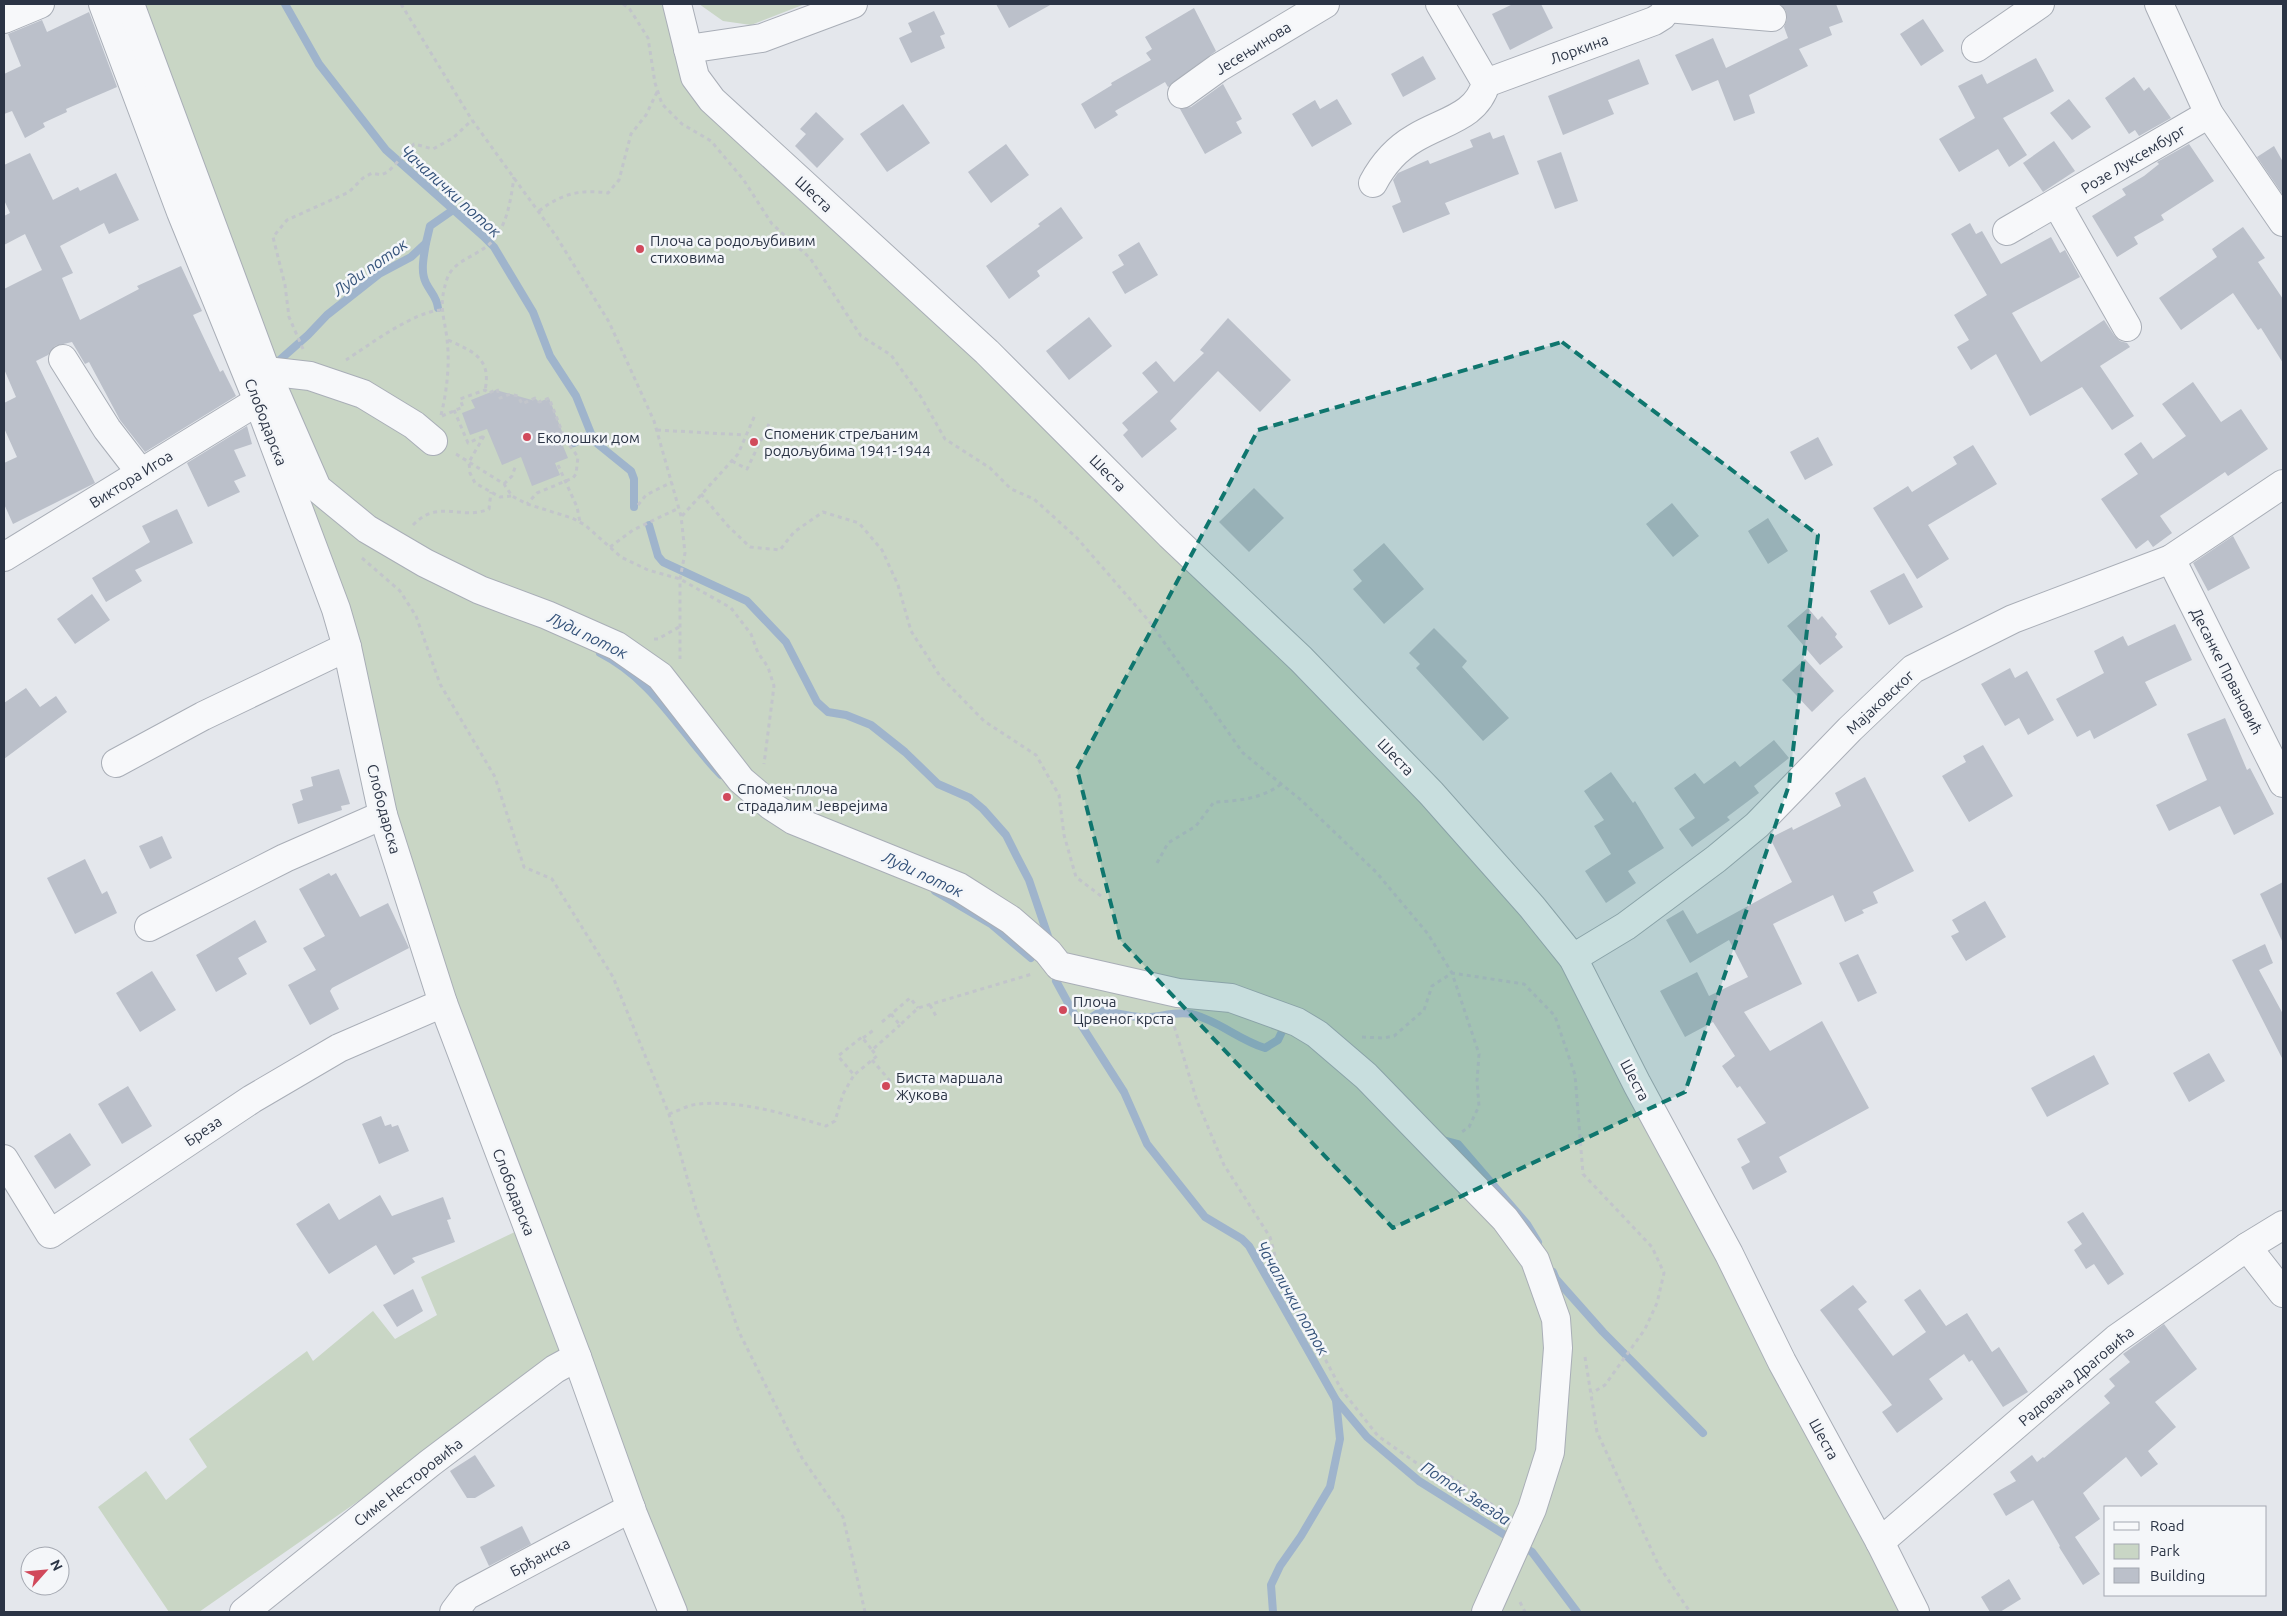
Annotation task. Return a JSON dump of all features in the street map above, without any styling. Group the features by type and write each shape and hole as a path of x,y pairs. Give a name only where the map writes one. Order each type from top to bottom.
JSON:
{"street":[{"path":"4,19 40,4"},
{"name":"Слободарска","path":"103,4 181,212 258,401 336,609 383,815 442,1003 673,1612"},
{"path":"130,4 266,371 317,488 367,530 464,582 616,646 660,676 741,780 770,805 794,820 959,887 1011,920 1062,962 1178,993 1231,998 1297,1022 1317,1034 1366,1076 1505,1219 1535,1260 1556,1319 1558,1348 1550,1452 1520,1536 1486,1612"},
{"name":"Шеста","path":"677,4 695,77 712,100 987,352 1170,535 1301,659 1431,793 1532,907 1573,958 1637,1084 1729,1254 1782,1362 1880,1542 1915,1612"},
{"path":"688,49 762,38 853,4"},
{"name":"Јесењинова","path":"1182,94 1218,68 1324,4"},
{"path":"1373,183 1383,166 1399,149 1415,138 1475,106 1482,97 1486,83 1440,4"},
{"path":"1976,48 2040,4"},
{"path":"2159,4 2209,114 2283,222"},
{"name":"Лоркина","path":"1486,83 1654,21 1662,16 1667,6 1772,17"},
{"name":"Розе Луксембург","path":"2007,232 2209,114"},
{"path":"2057,204 2126,328"},
{"path":"63,359 106,430 140,473"},
{"path":"266,371 318,379 363,394 414,425 433,441"},
{"name":"Виктора Игоа","path":"4,557 258,401"},
{"name":"Мајаковског","path":"1573,958 1626,926 1716,859 1758,824 1850,729 1913,669 2013,619 2171,560 2283,484"},
{"name":"Десанке Првановић","path":"2171,560 2283,783"},
{"path":"116,763 203,716 346,647"},
{"path":"149,926 285,858 383,815"},
{"name":"Бреза","path":"4,1159 50,1234 252,1099 339,1048 442,1003"},
{"name":"Радована Драговића","path":"1880,1542 2116,1339 2247,1247 2283,1225"},
{"path":"2247,1247 2283,1293"},
{"name":"Симе Несторовића","path":"244,1612 430,1463 555,1369 577,1357"},
{"name":"Брђанска","path":"454,1612 466,1596 632,1508"}],"path":[{"path":"401,4 472,120 556,236 609,322 657,430 681,516 685,553 680,579 680,627"},
{"path":"623,4 629,8 648,38 662,104 682,124 712,141 743,179 772,224 810,258 861,336 891,355 921,397 945,439 990,468 1011,489 1034,499 1077,538 1149,621 1243,753 1281,784 1376,872 1428,934 1452,972 1479,1054 1477,1081 1479,1106 1468,1127 1457,1136"},
{"path":"538,211 556,198 588,190 608,193 619,180 631,134 646,115 658,91"},
{"path":"303,350 289,317 285,285 273,237 288,220 313,206 349,192 363,178 372,173 381,174 388,172 414,144 433,149 453,138 472,120"},
{"path":"514,177 510,206 495,239 454,268 447,277 441,310 448,340 446,394 440,418 463,407 460,400 485,390 489,393 497,389 500,398 510,394 518,396 522,404 535,398 539,402 549,398 565,439 578,457 576,474 564,482 537,493 527,504"},
{"path":"318,379 375,341 425,313 441,310"},
{"path":"448,340 472,351 487,368 488,376 485,390"},
{"path":"454,410 468,443 484,436 469,462 470,473 475,483 500,498 512,496"},
{"path":"681,516 738,454 755,415"},
{"path":"732,461 747,469 769,424"},
{"path":"657,430 745,435"},
{"path":"433,441 504,484 512,496 527,504 580,522 621,557 648,570 680,579 731,608 751,634 758,653 768,667 774,686 763,759 770,805"},
{"path":"558,464 576,507 580,522"},
{"path":"504,484 512,476 516,465"},
{"path":"638,505 646,495 672,482"},
{"path":"412,526 426,514 435,511 470,513 489,510 491,492"},
{"path":"701,494 728,526 750,547 780,550 794,532 823,512 859,523 882,550 898,585 911,631 940,676 984,720 1036,756 1059,795 1064,834 1076,877 1101,896"},
{"path":"610,547 633,530 679,508"},
{"path":"360,556 365,563 400,591 416,616 440,684 495,777 524,867 552,878 613,977 669,1114 696,1209 739,1332 802,1458 843,1517 865,1612"},
{"path":"1157,862 1168,843 1196,826 1214,802 1237,801 1271,792 1281,784"},
{"path":"872,1050 918,1008 1062,962"},
{"path":"1355,1038 1394,1036 1424,1010 1432,986 1452,972 1524,984 1555,1016 1575,1075 1583,1174 1652,1247 1664,1273 1657,1303 1645,1329 1630,1353 1604,1384 1592,1393"},
{"path":"882,1022 910,998 918,1008"},
{"path":"930,1005 937,1018"},
{"path":"891,1014 900,1026"},
{"path":"1171,1018 1196,1101 1224,1165 1270,1237 1280,1274 1341,1389 1378,1436 1418,1464 1447,1474 1520,1536"},
{"path":"854,1075 838,1056 875,1029"},
{"path":"669,1114 696,1104 724,1104 766,1109 826,1126 835,1121 843,1094 854,1075 877,1056 863,1038"},
{"path":"872,1060 891,1082 886,1086"},
{"path":"1582,1354 1587,1360 1597,1432 1659,1566 1690,1612"},
{"path":"1520,1600 1525,1612"}],"highlighted area":[{"path":"1562,342 1818,535 1789,785 1685,1092 1393,1228 1120,940 1077,769 1258,430"}],"green space":[{"path":"103,4 689,4 695,77 987,352 1532,907 1915,1612 673,1612 574,1351 199,1612 169,1612 98,1507 146,1471 166,1500 207,1467 189,1439 307,1351 313,1361 373,1311 395,1339 437,1315 421,1277 527,1226 443,1003 347,647"},
{"path":"699,4 805,4 751,25 723,21"}],"building":[{"path":"996,4 1052,4 1009,28"},
{"path":"1513,4 1541,4 1553,28 1510,50 1492,14"},
{"path":"1780,4 1836,4 1843,22 1829,27 1832,35 1799,49 1808,66 1749,95 1755,113 1734,121 1718,80 1692,91 1675,55 1713,38 1726,68 1788,38 1784,27 1787,19 1786,11"},
{"path":"1194,8 1216,51 1168,87 1165,82 1115,111 1118,115 1095,129 1081,104 1112,85 1111,83 1151,60 1146,53 1152,49 1145,37"},
{"path":"934,11 945,34 940,36 945,48 911,63 899,38 912,32 908,23"},
{"path":"89,12 117,87 66,109 67,112 43,123 45,127 25,138 12,111 4,114 4,74 21,66 8,34 42,20 47,32"},
{"path":"1923,19 1944,51 1921,66 1900,34"},
{"path":"1423,56 1436,79 1403,97 1391,74"},
{"path":"2036,58 2054,91 2003,118 2027,155 2009,167 1998,149 1959,172 1939,139 1975,118 1958,86 1982,74 1987,84"},
{"path":"1639,59 1649,84 1608,100 1614,114 1563,135 1548,96"},
{"path":"2134,77 2144,91 2149,87 2171,118 2139,136 2135,130 2129,134 2105,98"},
{"path":"1223,84 1242,119 1236,122 1242,133 1205,154 1180,109 1191,107"},
{"path":"1337,99 1352,124 1312,147 1292,114 1315,100 1320,109"},
{"path":"2069,99 2091,127 2072,140 2050,113"},
{"path":"903,104 930,143 887,172 860,134"},
{"path":"816,112 844,139 817,168 795,146 806,134 800,129"},
{"path":"1490,132 1493,139 1504,135 1519,174 1445,203 1450,214 1403,233 1392,206 1401,202 1393,180 1398,173 1428,160 1430,164 1473,147 1470,140"},
{"path":"2054,141 2075,171 2043,192 2023,163"},
{"path":"1006,144 1029,175 991,203 968,172"},
{"path":"2189,144 2214,181 2161,215 2164,220 2134,237 2138,244 2117,257 2092,216 2126,195 2122,189 2144,176 2159,164 2157,162"},
{"path":"2274,146 2283,162 2283,195 2257,157"},
{"path":"1561,152 1578,201 1555,209 1537,161"},
{"path":"30,153 53,200 78,187 80,191 116,173 139,220 109,234 104,223 60,246 73,273 62,278 80,320 139,289 137,286 181,266 202,311 193,315 220,372 223,370 236,396 145,452 120,420 89,362 85,364 72,342 55,346 48,355 36,361 95,483 13,524 4,504 4,463 17,457 4,428 4,403 16,397 4,369 4,289 42,270 25,234 4,245 4,216 10,213 4,200 4,165"},
{"path":"1061,207 1083,238 1037,271 1040,276 1009,299 986,266 1040,226 1038,224"},
{"path":"1970,223 1976,234 1982,231 2001,264 2051,237 2060,253 2065,250 2080,277 2012,313 2041,362 2104,320 2114,335 2130,347 2100,366 2134,416 2112,430 2082,387 2030,416 1996,354 1971,370 1957,347 1969,340 1954,315 1987,295 1951,234"},
{"path":"2243,227 2265,258 2258,262 2283,299 2283,363 2261,328 2258,330 2233,293 2181,330 2159,298 2217,257 2212,249"},
{"path":"1139,242 1158,275 1125,294 1112,272 1124,265 1118,255"},
{"path":"1089,317 1112,346 1069,380 1046,351"},
{"path":"1228,318 1291,380 1260,412 1218,371 1170,421 1177,429 1142,458 1123,435 1128,430 1122,423 1158,392 1142,373 1156,361 1174,382 1204,353 1200,350"},
{"path":"2193,382 2221,422 2241,409 2268,449 2228,476 2225,472 2160,516 2172,533 2153,547 2148,540 2136,549 2101,499 2138,474 2124,454 2141,442 2153,459 2186,436 2162,404"},
{"name":"Еколошки дом","path":"496,390 532,400 535,398 539,402 549,398 565,439 561,441 568,458 555,463 560,475 532,486 521,457 502,465 487,429 470,435 462,413 475,408 471,400"},
{"path":"247,426 252,444 234,450 246,476 234,481 240,492 208,507 187,463"},
{"path":"1818,437 1833,465 1805,480 1790,452"},
{"path":"1973,445 1997,484 1928,525 1949,559 1917,579 1873,508 1908,486 1912,492 1957,464 1953,457"},
{"path":"1254,488 1284,518 1249,552 1219,522"},
{"path":"1672,503 1699,536 1673,557 1646,524"},
{"path":"177,509 193,543 135,570 142,581 106,602 92,578 150,542 142,526"},
{"path":"1768,518 1788,551 1768,564 1748,531"},
{"path":"2233,536 2250,568 2208,591 2193,563"},
{"path":"1384,543 1424,589 1384,624 1353,589 1362,581 1353,570"},
{"path":"1904,573 1923,607 1889,625 1870,591"},
{"path":"92,594 110,620 75,644 57,619"},
{"path":"1808,608 1818,620 1822,616 1837,634 1835,637 1843,647 1820,665 1787,626"},
{"path":"2175,624 2192,660 2145,682 2157,705 2094,739 2090,730 2077,737 2056,699 2104,673 2094,651 2123,636 2128,646"},
{"path":"1434,628 1467,661 1462,667 1509,718 1483,741 1416,668 1420,664 1409,653"},
{"path":"1805,659 1834,691 1812,712 1782,680"},
{"path":"2010,668 2015,678 2027,671 2054,720 2028,735 2019,718 2005,726 1981,684"},
{"path":"26,688 40,707 56,696 67,712 4,759 4,703"},
{"path":"2225,718 2247,770 2250,768 2274,814 2234,835 2220,806 2169,831 2156,805 2207,780 2187,734"},
{"path":"1774,740 1789,758 1754,786 1759,793 1727,817 1730,820 1692,847 1679,829 1695,818 1674,788 1695,773 1704,784 1735,761 1740,767"},
{"path":"1983,745 2013,796 1969,822 1942,776 1966,762 1963,756"},
{"path":"339,769 350,804 341,806 342,810 298,824 292,804 303,800 300,790 313,786 311,777"},
{"path":"1611,772 1633,803 1635,801 1664,848 1628,871 1636,883 1606,903 1585,871 1611,854 1594,826 1604,820 1584,791"},
{"path":"1865,777 1914,871 1873,892 1878,903 1862,910 1864,913 1845,922 1833,895 1773,924 1802,984 1744,1012 1770,1051 1822,1021 1869,1108 1779,1157 1787,1172 1753,1190 1741,1167 1750,1162 1737,1139 1766,1123 1740,1086 1737,1088 1722,1066 1735,1056 1713,1022 1685,1037 1660,991 1697,972 1709,996 1748,977 1729,940 1690,963 1666,920 1683,910 1697,934 1792,882 1770,838 1792,827 1793,830 1841,806 1835,793"},
{"path":"162,836 172,858 150,869 139,846"},
{"path":"85,859 102,894 107,891 117,913 75,934 47,878"},
{"path":"329,873 331,876 336,873 360,917 388,903 409,948 332,988 330,991 339,1009 310,1025 288,985 316,970 303,948 325,936 299,889"},
{"path":"2283,882 2283,943 2260,894"},
{"path":"1985,901 2006,937 1966,961 1951,936 1959,932 1952,920"},
{"path":"255,920 267,942 238,958 247,974 216,992 196,955"},
{"path":"2265,944 2273,963 2259,970 2283,1014 2283,1060 2232,960"},
{"path":"1858,954 1877,993 1858,1002 1839,963"},
{"path":"152,971 176,1010 140,1032 116,993"},
{"path":"2209,1053 2225,1081 2189,1102 2173,1073"},
{"path":"2094,1055 2109,1084 2047,1117 2031,1088"},
{"path":"128,1086 152,1126 122,1144 98,1104"},
{"path":"381,1116 385,1126 391,1124 392,1127 398,1125 409,1151 379,1164 362,1124"},
{"path":"70,1133 91,1165 55,1189 34,1156"},
{"path":"380,1195 392,1216 443,1197 451,1219 447,1220 455,1242 412,1258 415,1262 394,1275 376,1245 329,1274 296,1224 329,1203 339,1220"},
{"path":"2083,1212 2124,1274 2108,1285 2094,1264 2086,1269 2074,1250 2082,1244 2067,1222"},
{"path":"1853,1285 1867,1302 1858,1309 1893,1356 1926,1332 1904,1300 1920,1289 1946,1326 1967,1313 1992,1352 1999,1347 2028,1392 2003,1407 1972,1360 1969,1362 1964,1354 1929,1379 1943,1399 1897,1433 1882,1412 1892,1405 1820,1310"},
{"path":"413,1289 423,1311 397,1327 383,1305"},
{"path":"2164,1324 2197,1369 2155,1402 2176,1427 2148,1451 2158,1464 2141,1477 2126,1457 2083,1493 2100,1519 2075,1537 2100,1574 2083,1585 2033,1500 2006,1516 1993,1494 2016,1481 2010,1472 2032,1455 2037,1462 2044,1458 2110,1403 2104,1396 2115,1386 2109,1379 2130,1362 2123,1354"},
{"path":"475,1455 495,1486 475,1498 467,1498 450,1471"},
{"path":"522,1526 531,1544 489,1566 480,1547"},
{"path":"2009,1579 2021,1599 2000,1612 1990,1612 1981,1597"}],"waterway":[{"name":"Чачалички поток","path":"285,4 319,64 386,150 494,247 533,312 550,356 576,396 594,441 631,471 634,479 634,507"},
{"name":"Луди поток","path":"274,365 308,335 327,315 379,274 411,257 426,243 430,226 453,210"},
{"path":"426,243 423,274 426,283 434,295 438,308"},
{"path":"574,443 590,434"},
{"name":"Чачалички поток","path":"649,525 658,556 663,562 747,601 786,642 817,702 828,712 846,715 871,725 905,752 938,784 970,798 983,809 1006,835 1029,880 1049,939"},
{"name":"Луди поток","path":"600,653 636,678 652,693 721,775"},
{"name":"Луди поток","path":"935,891 991,924 1031,958"},
{"name":"Чачалички поток","path":"1056,981 1073,1012 1124,1092 1147,1144 1205,1217 1242,1239 1249,1246 1336,1400 1340,1439 1330,1487 1301,1536 1280,1566 1271,1585 1273,1612"},
{"path":"1081,1024 1101,1011 1146,1017 1185,1013 1202,1017 1265,1048 1278,1040 1286,1023"},
{"path":"1439,1139 1458,1144 1527,1224 1538,1242"},
{"path":"1553,1272 1556,1279 1603,1332 1703,1433"},
{"name":"Поток Звезда","path":"1336,1400 1367,1437 1419,1481 1532,1552 1577,1612"}],"place":[{"name":"Плоча са родољубивим стиховима","path":"640,249"},
{"name":"Еколошки дом","path":"527,437"},
{"name":"Споменик стрељаним родољубима 1941-1944","path":"754,442"},
{"name":"Спомен-плоча страдалим Јеврејима","path":"727,797"},
{"name":"Плоча Црвеног крста","path":"1063,1010"},
{"name":"Биста маршала Жукова","path":"886,1086"}]}
